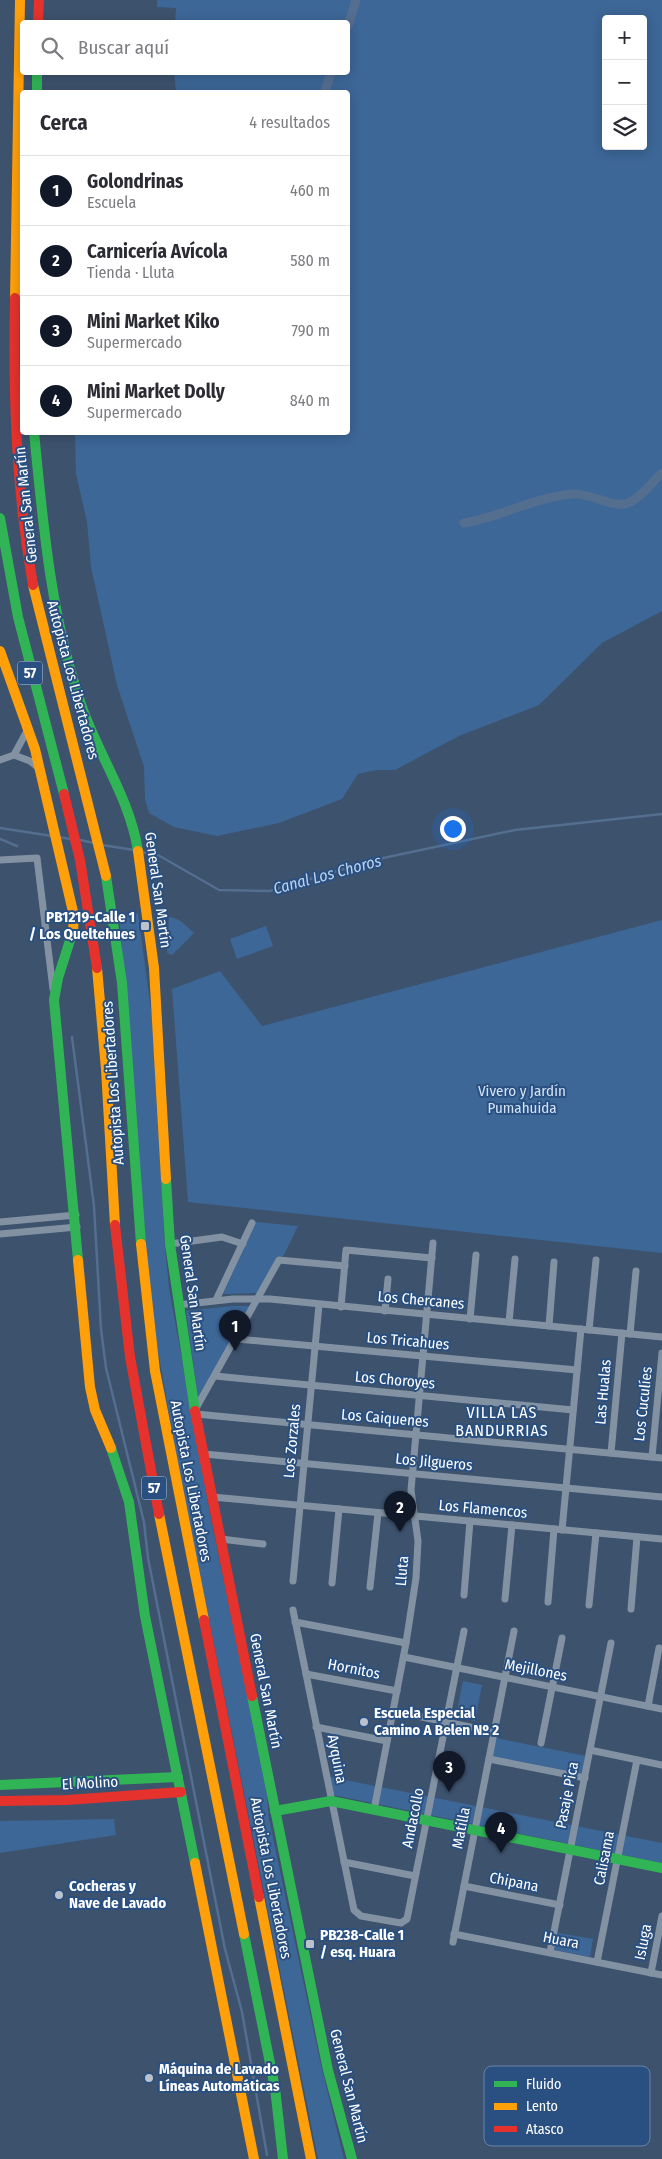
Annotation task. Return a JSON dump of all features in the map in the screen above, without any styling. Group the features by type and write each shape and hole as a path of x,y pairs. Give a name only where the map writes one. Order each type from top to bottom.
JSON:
{"main road":[{"name":"Autopista Los Libertadores","path":"20,0 14,369 18,475 28,558 41,626 102,857 122,984 140,1249 155,1372 311,2159"},
{"path":"38,20 39,0"},
{"path":"37,75 37,90"},
{"name":"General San Martín","path":"34,435 43,537 64,644 82,708 122,794 135,833 158,1013 170,1244 195,1412 274,1811 328,2070 352,2159"},
{"name":"Autopista Los Libertadores","path":"0,518 21,636 79,852 99,981 116,1232 130,1361 280,2116 282,2159"},
{"path":"0,651 29,729 40,769 59,848 74,923 73,938 56,980 54,1000 76,1215 91,1394 98,1420 120,1470 129,1502 145,1616 254,2159"},
{"name":"El Molino","path":"0,1785 109,1781 178,1776"},
{"path":"104,1798 111,1790 109,1781"},
{"name":"El Molino","path":"0,1801 104,1798 181,1792"},
{"path":"274,1811 331,1801 662,1868"},
{"path":"280,2116 288,2159"}],"street":[{"path":"14,755 29,729"},
{"path":"0,760 14,755 30,761 40,769"},
{"path":"0,860 37,858 54,1000"},
{"path":"0,1222 76,1215"},
{"path":"216,1300 252,1224"},
{"path":"0,1234 77,1227"},
{"path":"170,1244 224,1237 243,1244"},
{"name":"Lluta","path":"374,1810 404,1657 418,1551 411,1497 412,1474 433,1243"},
{"path":"341,1306 346,1250 432,1258"},
{"path":"470,1318 476,1255"},
{"path":"508,1322 515,1259"},
{"path":"195,1412 259,1299 278,1260 345,1266"},
{"path":"589,1330 596,1260"},
{"path":"548,1326 554,1262"},
{"name":"Las Hualas","path":"611,1453 636,1271"},
{"path":"385,1311 388,1279"},
{"name":"Los Chercanes","path":"178,1305 216,1300 259,1299 662,1337"},
{"name":"Los Zorzales","path":"293,1581 319,1304"},
{"path":"548,1602 558,1529 566,1488 580,1329"},
{"name":"Los Tricahues","path":"237,1339 577,1370"},
{"name":"Los Cuculíes","path":"652,1457 662,1353"},
{"name":"Los Choroyes","path":"215,1376 573,1410"},
{"name":"Los Caiquenes","path":"195,1412 308,1425 662,1458"},
{"name":"Los Jilgueros","path":"204,1454 662,1497"},
{"name":"Los Flamencos","path":"212,1497 662,1539"},
{"path":"332,1583 339,1509"},
{"path":"370,1587 378,1513"},
{"path":"464,1595 470,1521"},
{"path":"505,1600 512,1525"},
{"path":"589,1605 596,1533"},
{"path":"630,1609 637,1537"},
{"path":"221,1539 263,1544"},
{"name":"Ayquina","path":"293,1610 331,1801 356,1913 361,1916 405,1922"},
{"path":"295,1622 406,1643"},
{"name":"Andacollo","path":"405,1922 464,1631"},
{"name":"Matilla","path":"453,1942 514,1631"},
{"path":"541,1743 562,1638"},
{"name":"Pasaje Pica","path":"550,1952 611,1643"},
{"path":"648,1706 659,1648"},
{"name":"Mejillones","path":"404,1657 662,1709"},
{"name":"Hornitos","path":"306,1674 397,1691"},
{"path":"393,1711 494,1732"},
{"path":"316,1727 387,1740"},
{"path":"590,1750 662,1765"},
{"path":"489,1759 585,1778"},
{"name":"Calisama","path":"597,1962 637,1760"},
{"path":"344,1862 415,1876"},
{"name":"Chipana","path":"464,1886 560,1905"},
{"name":"Isluga","path":"651,1973 662,1916"},
{"name":"Huara","path":"454,1934 662,1975"}],"green space":[{"path":"157,0 662,0 662,611 602,643 539,705 459,736 395,770 376,770 358,774 342,799 279,823 217,836 174,827 149,813 145,799 144,767 117,685 91,567 87,522 76,474 75,435 350,435 350,90 176,90 174,75 350,75 350,20 175,20 176,8 157,7"},
{"path":"138,913 155,1040 164,1236 169,1288 211,1519 266,1785 269,1819 321,2065 344,2159 318,2159 180,1476 151,1311 119,915"},
{"path":"169,917 179,920 194,933 172,955 167,953"},
{"name":"Vivero y Jardín Pumahuida","path":"662,920 662,1253 188,1202 172,989 220,971 262,1026"},
{"path":"266,926 273,946 237,959 230,939"},
{"path":"256,1222 298,1226 284,1255 275,1260 257,1293 223,1294"},
{"path":"232,1306 253,1306 198,1398 186,1311"},
{"path":"463,1681 482,1685 475,1721 456,1717"},
{"path":"496,1738 586,1756 582,1776 492,1759"},
{"path":"330,1777 662,1843 662,1863 333,1795"},
{"path":"114,1819 116,1835 0,1853 0,1821"},
{"path":"558,1933 593,1939 590,1957 554,1950"}],"waterway":[{"path":"350,20 356,0"},
{"path":"326,90 330,75"},
{"path":"464,523 545,499 572,494 586,495 616,504 628,503 642,494 662,473"},
{"name":"Canal Los Choros","path":"141,852 158,855 219,890 270,891 374,860 515,830 662,814"},
{"name":"Canal Los Choros","path":"0,828 52,836"},
{"name":"Canal Los Choros","path":"58,837 70,839"},
{"path":"0,839 17,846"},
{"name":"Canal Los Choros","path":"80,840 94,843"},
{"name":"Canal Los Choros","path":"102,845 134,850"},
{"path":"72,1037 94,1206 101,1329 106,1368 144,1522 148,1558 225,1949 242,2012 267,2155"}],"traffic: fast":[{"path":"37,75 37,90"},
{"path":"34,435 50,571 71,674 89,725 128,813 138,851"},
{"path":"0,518 18,617 64,794"},
{"path":"106,876 122,983 141,1244"},
{"path":"73,931 58,978 54,1000 78,1260"},
{"path":"166,1179 170,1244 195,1411"},
{"path":"111,1448 129,1502 145,1616 195,1863"},
{"path":"252,1696 328,2070 352,2159"},
{"path":"0,1785 178,1777"},
{"path":"275,1811 331,1801 662,1868"},
{"path":"244,1934 275,2088 283,2159"}],"traffic: slow":[{"path":"15,298 20,0"},
{"path":"33,585 106,876"},
{"path":"0,651 35,749 74,916 73,931"},
{"path":"138,851 154,968 166,1179"},
{"path":"97,968 106,1069 115,1225"},
{"path":"141,1244 155,1371 204,1620"},
{"path":"78,1260 90,1387 95,1410 111,1448"},
{"path":"159,1514 244,1934"},
{"path":"195,1863 254,2159"},
{"path":"259,1897 311,2159"}],"traffic: jam":[{"path":"38,20 39,0"},
{"path":"15,298 15,406 19,478 33,585"},
{"path":"64,794 80,860 97,968"},
{"path":"115,1225 130,1357 159,1514"},
{"path":"195,1411 252,1696"},
{"path":"204,1620 259,1897"},
{"path":"0,1801 67,1800 181,1792"}],"place":[{"name":"PB1219-Calle 1 / Los Queltehues","path":"145,926"},
{"name":"Golondrinas","path":"235,1351"},
{"name":"Carnicería Avícola","path":"400,1532"},
{"name":"Escuela Especial Camino A Belen Nº 2","path":"364,1722"},
{"name":"Mini Market Kiko","path":"449,1792"},
{"name":"Mini Market Dolly","path":"501,1853"},
{"name":"Cocheras y Nave de Lavado","path":"59,1895"},
{"name":"PB238-Calle 1 / esq. Huara","path":"310,1944"},
{"name":"Máquina de Lavado Líneas Automáticas","path":"149,2078"}],"district":[{"name":"VILLA LAS BANDURRIAS","path":"502,1421"}]}
